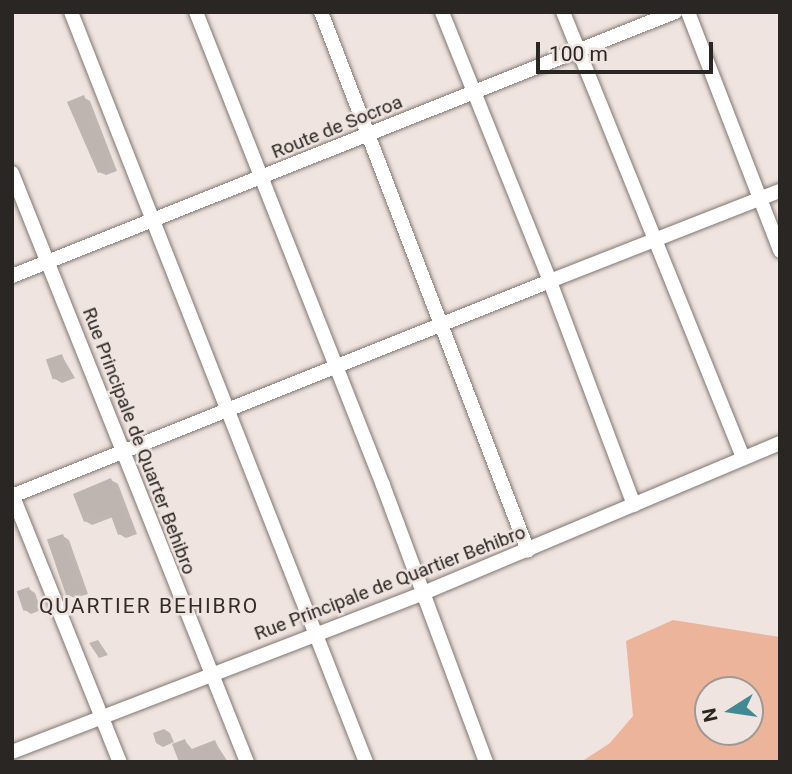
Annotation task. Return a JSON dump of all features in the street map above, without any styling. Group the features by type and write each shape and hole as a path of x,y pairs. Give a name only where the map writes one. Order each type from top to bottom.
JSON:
{"street":[{"path":"71,12 366,762"},
{"path":"196,12 338,367 486,762"},
{"path":"321,12 444,325 528,551"},
{"path":"442,12 550,281 634,505"},
{"path":"563,12 652,241 743,458"},
{"name":"Route de Socroa","path":"12,276 155,222 675,12"},
{"path":"688,12 780,251"},
{"name":"Rue Principale de Quarter Behibro","path":"12,173 121,453 247,762"},
{"path":"120,762 13,495 780,191"},
{"name":"Rue Principale de Quartier Behibro","path":"12,752 210,672 421,594 528,551 780,443"}],"shaded area":[{"path":"673,620 780,637 780,762 581,762 610,743 633,716 626,641"}],"building":[{"path":"84,95 111,168 98,173 67,102"},
{"path":"62,354 69,374 53,379 46,360"},
{"path":"111,478 132,530 118,535 110,513 84,522 73,494"},
{"path":"63,534 82,590 66,595 47,540"},
{"path":"29,587 36,607 24,611 17,591"},
{"path":"185,739 189,750 215,740 224,762 179,762 172,744"}],"district":[{"name":"QUARTIER BEHIBRO","path":"149,606"}]}
